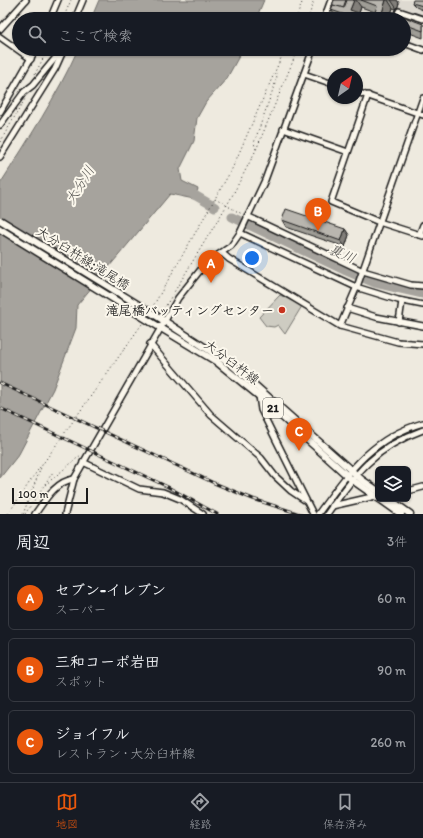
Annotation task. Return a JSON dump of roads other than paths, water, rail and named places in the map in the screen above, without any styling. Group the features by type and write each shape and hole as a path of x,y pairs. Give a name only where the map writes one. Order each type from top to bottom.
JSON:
{"main road":[{"name":"大分臼杵線;滝尾橋","path":"0,220 165,321"},
{"name":"大分臼杵線;滝尾橋","path":"0,229 160,327"},
{"name":"大分臼杵線","path":"165,321 232,365 351,474"},
{"name":"大分臼杵線","path":"160,327 217,362 375,494"},
{"name":"大分臼杵線","path":"386,502 401,514"},
{"path":"393,502 410,514"}],"street":[{"path":"15,12 26,0"},
{"path":"53,12 58,0"},
{"path":"78,12 83,0"},
{"path":"327,12 331,0"},
{"path":"411,15 423,19"},
{"path":"0,29 12,16"},
{"path":"0,37 12,46"},
{"path":"411,46 423,50"},
{"path":"26,56 31,59"},
{"path":"0,112 32,56"},
{"path":"0,125 24,92 33,85 57,56"},
{"path":"0,157 55,69 60,56"},
{"path":"65,514 74,479 160,327 178,298 206,263 231,246 240,232 265,180 310,56"},
{"path":"304,74 327,82"},
{"path":"363,94 421,114"},
{"path":"368,95 330,202 379,222 421,236 423,225"},
{"path":"340,326 357,286 379,222 421,114 423,98"},
{"path":"283,129 348,152"},
{"path":"247,217 362,272 411,285 423,286"},
{"path":"240,232 357,286 402,301 423,305"},
{"path":"222,253 229,260 340,326 398,342 423,344"},
{"path":"399,322 402,301"},
{"path":"347,308 399,322 423,326"},
{"path":"150,344 211,415 261,458 275,476 291,491 306,501"},
{"path":"259,396 262,410 313,514"},
{"path":"318,514 351,474 383,441 398,432 423,422"},
{"path":"327,514 351,474 390,444 423,430"},
{"path":"83,462 139,489 163,492 180,499 187,505 203,514"},
{"path":"35,514 48,495 66,480 74,479"},
{"path":"411,490 423,487"},
{"path":"332,506 375,497"}],"water":[{"path":"99,0 264,0 259,12 94,12"},
{"name":"大分川","path":"75,56 239,56 227,78 206,102 197,118 194,141 180,169 182,181 198,189 194,199 170,194 77,305 76,328 53,389 19,454 0,478 0,184 51,101"}],"waterway":[{"name":"裏川","path":"186,190 215,207"},
{"name":"裏川","path":"232,217 375,283 423,294"}],"railway":[{"path":"0,383 214,483 253,499 300,514"},
{"path":"0,408 168,487 217,514"}],"place":[{"name":"三和コーポ岩田","path":"318,231"},
{"name":"セブン-イレブン","path":"211,283"},
{"name":"滝尾橋バッティングセンター","path":"282,310"},
{"name":"ジョイフル","path":"299,451"}]}
